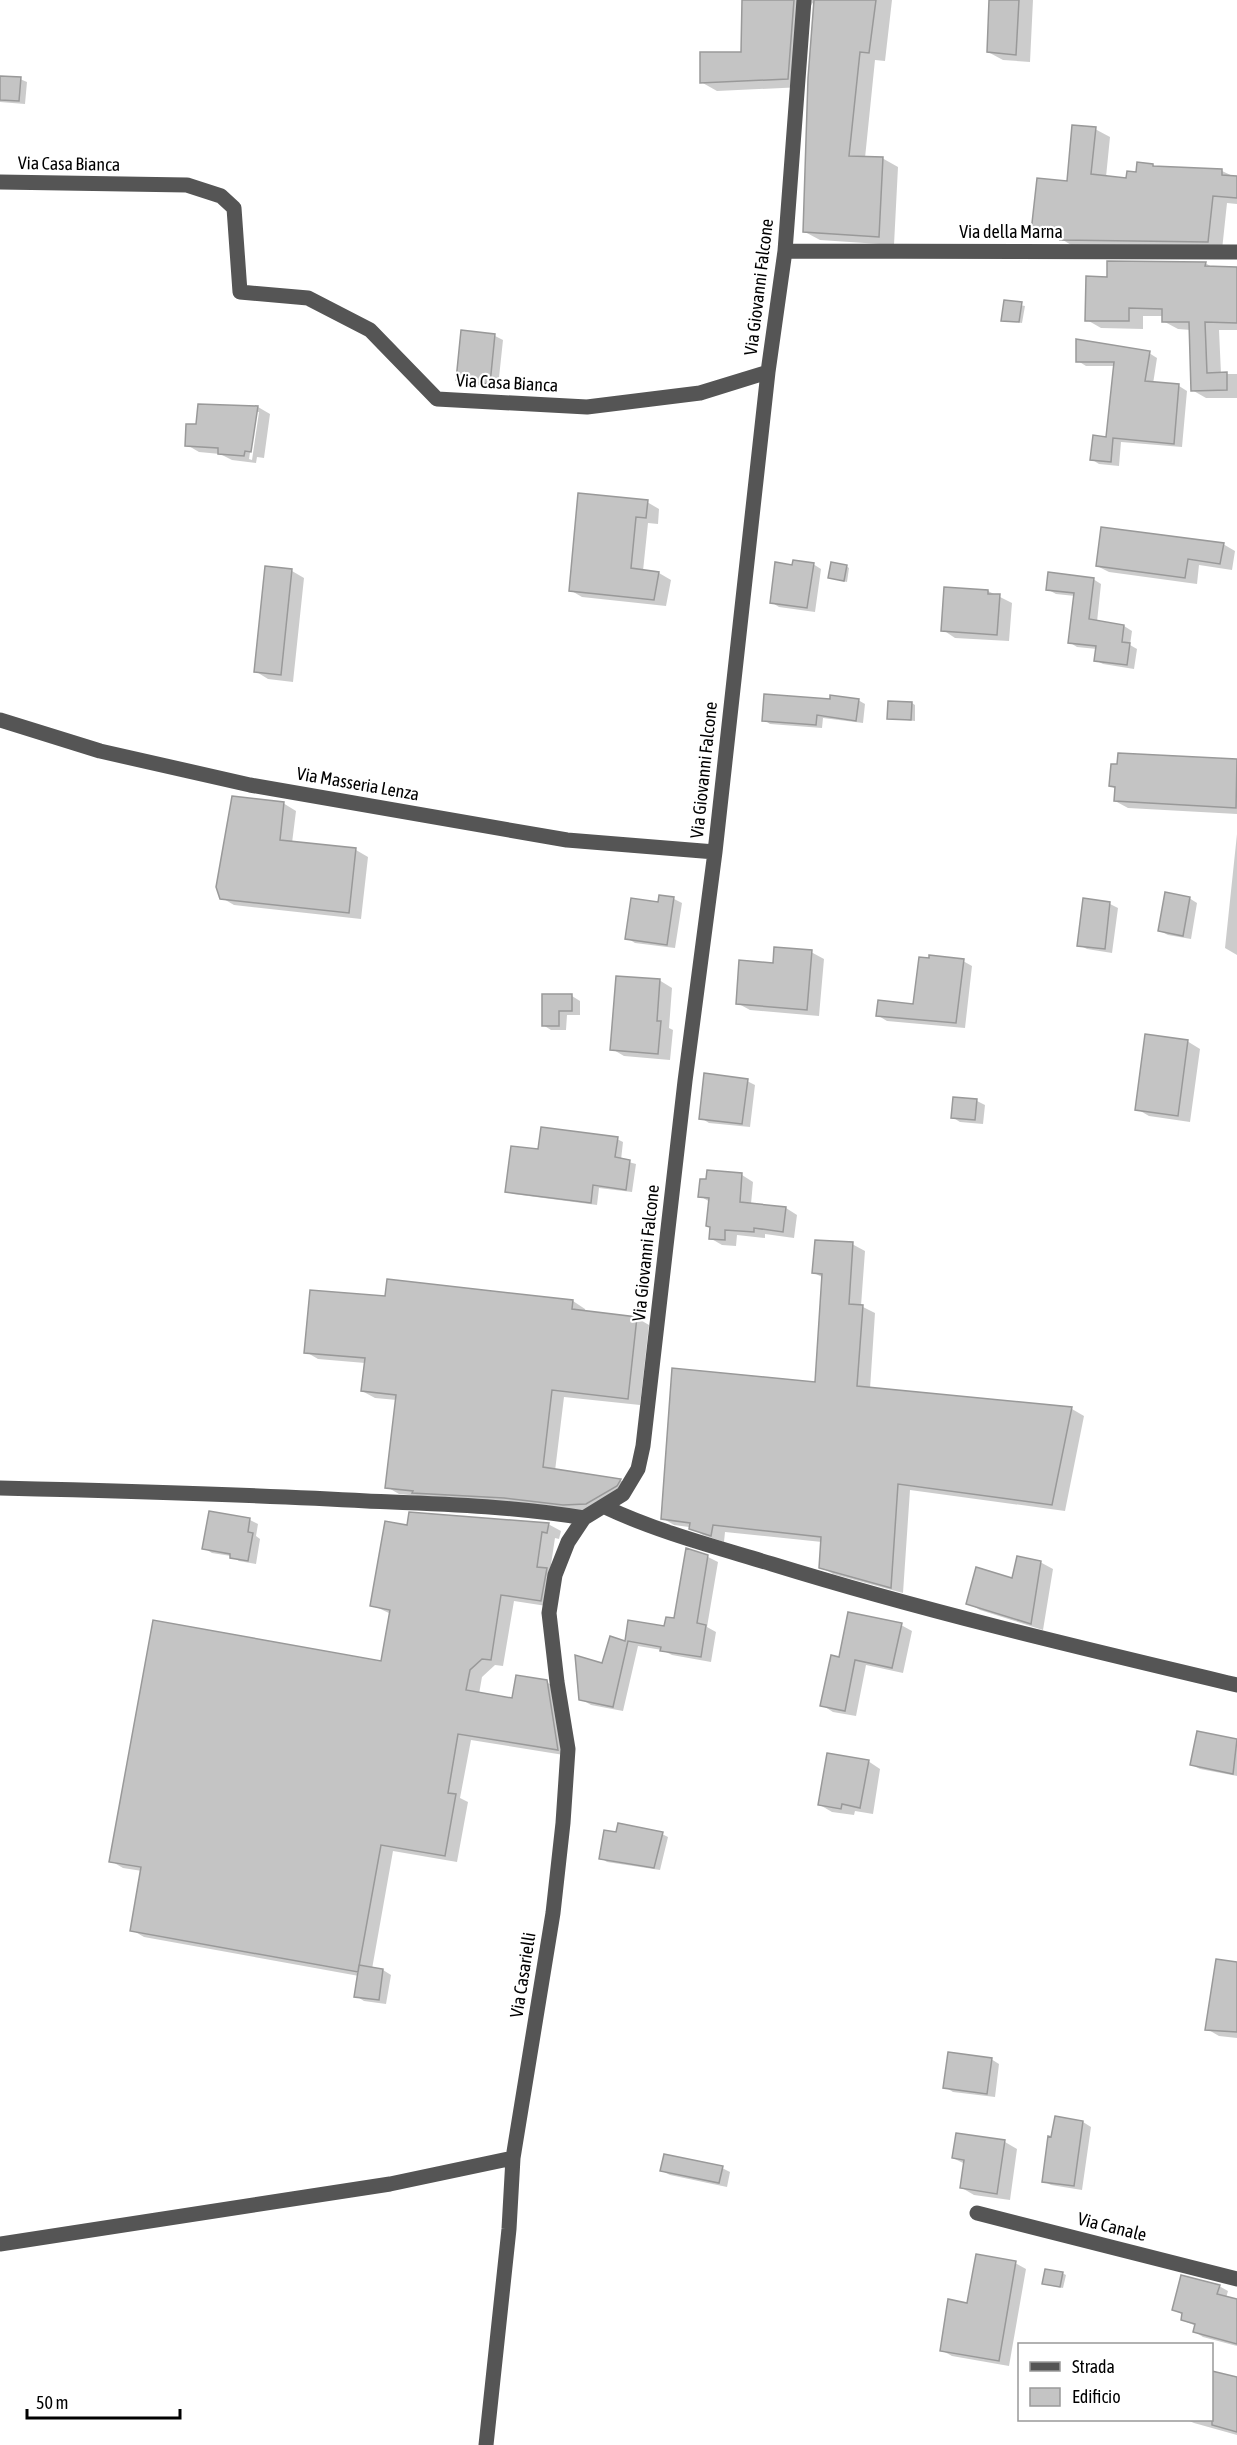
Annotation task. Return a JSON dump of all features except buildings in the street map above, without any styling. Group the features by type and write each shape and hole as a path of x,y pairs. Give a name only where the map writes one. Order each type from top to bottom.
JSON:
{"street":[{"name":"Via Giovanni Falcone","path":"584,1518 623,1494 638,1469 643,1446 685,1081 715,852 768,372 785,251 804,0"},
{"name":"Via Casa Bianca","path":"0,182 187,185 221,196 234,208 240,292 308,298 370,330 437,399 587,407 700,393 768,372"},
{"name":"Via della Marna","path":"785,251 1237,252"},
{"name":"Via Masseria Lenza","path":"0,720 100,751 250,785 567,840 715,852"},
{"path":"0,1488 221,1493 464,1506 556,1513 584,1518"},
{"path":"605,1507 631,1519 837,1584 1237,1685"},
{"name":"Via Casarielli","path":"486,2445 509,2229 513,2158 553,1913 568,1749 549,1613 555,1575 568,1542 584,1518"},
{"path":"0,2244 390,2184 513,2158"},
{"name":"Via Canale","path":"977,2213 1237,2279"}]}
